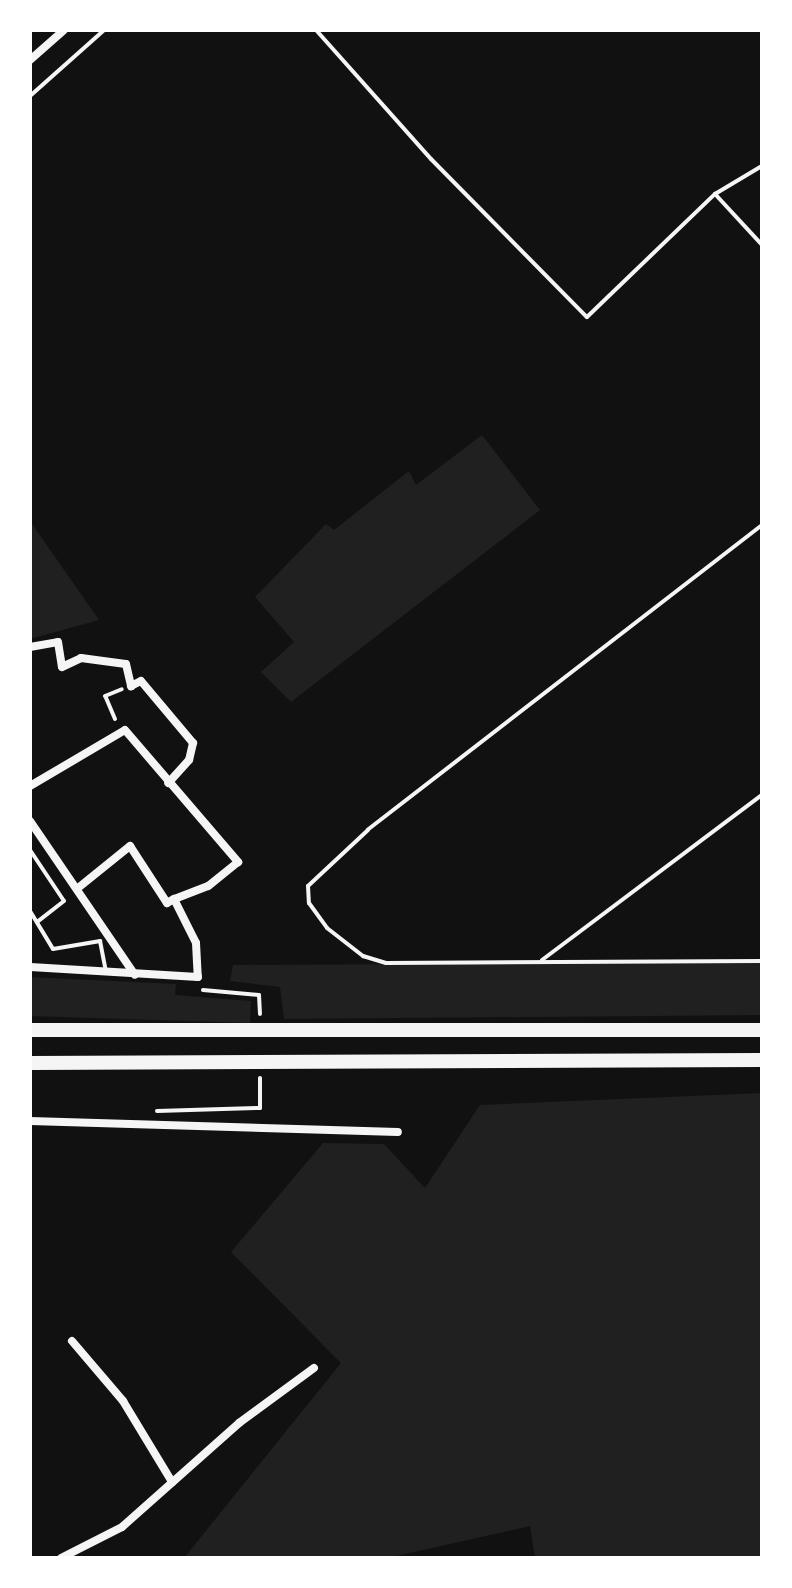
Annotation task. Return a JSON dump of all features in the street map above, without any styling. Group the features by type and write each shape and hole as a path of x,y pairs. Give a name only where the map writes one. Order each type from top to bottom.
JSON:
{"highway":[{"path":"30,1030 762,1030"},
{"path":"30,1063 762,1060"}],"street":[{"path":"30,60 64,30"},
{"path":"30,647 58,642 62,667 82,658 126,664 131,686 141,681 193,743 189,760 168,782"},
{"path":"30,786 125,730 238,862 208,886 167,902 130,846 78,888"},
{"path":"30,821 135,975"},
{"path":"30,967 198,977 196,942 174,899"},
{"path":"30,1121 157,1121 398,1132"},
{"path":"72,1342 123,1401 172,1482"},
{"path":"61,1558 122,1527 314,1368"}],"lane":[{"path":"30,96 104,30"},
{"path":"316,30 548,284 587,317 715,194 762,166"},
{"path":"715,194 762,244"},
{"path":"762,525 368,830 308,886 316,914 363,956 386,963 762,961"},
{"path":"540,961 762,795"},
{"path":"30,850 64,901 37,922"},
{"path":"30,910 53,949 100,941 106,972"}],"path":[{"path":"125,730 105,710 105,696 131,686"},
{"path":"200,990 259,995 260,1002"},
{"path":"157,1121 158,1108 260,1108"}],"shaded area":[{"path":"482,435 540,510 291,702 261,672 294,642 255,597 326,524 334,530 409,471 416,485"},
{"path":"30,521 99,620 30,639"},
{"path":"762,962 762,1015 284,1019 280,987 230,981 233,965"},
{"path":"30,977 176,984 175,995 251,1001 250,1023 30,1016"},
{"path":"762,1093 762,1558 535,1558 530,1526 387,1558 184,1558 341,1363 231,1252 323,1143 384,1144 425,1188 480,1105"}]}
